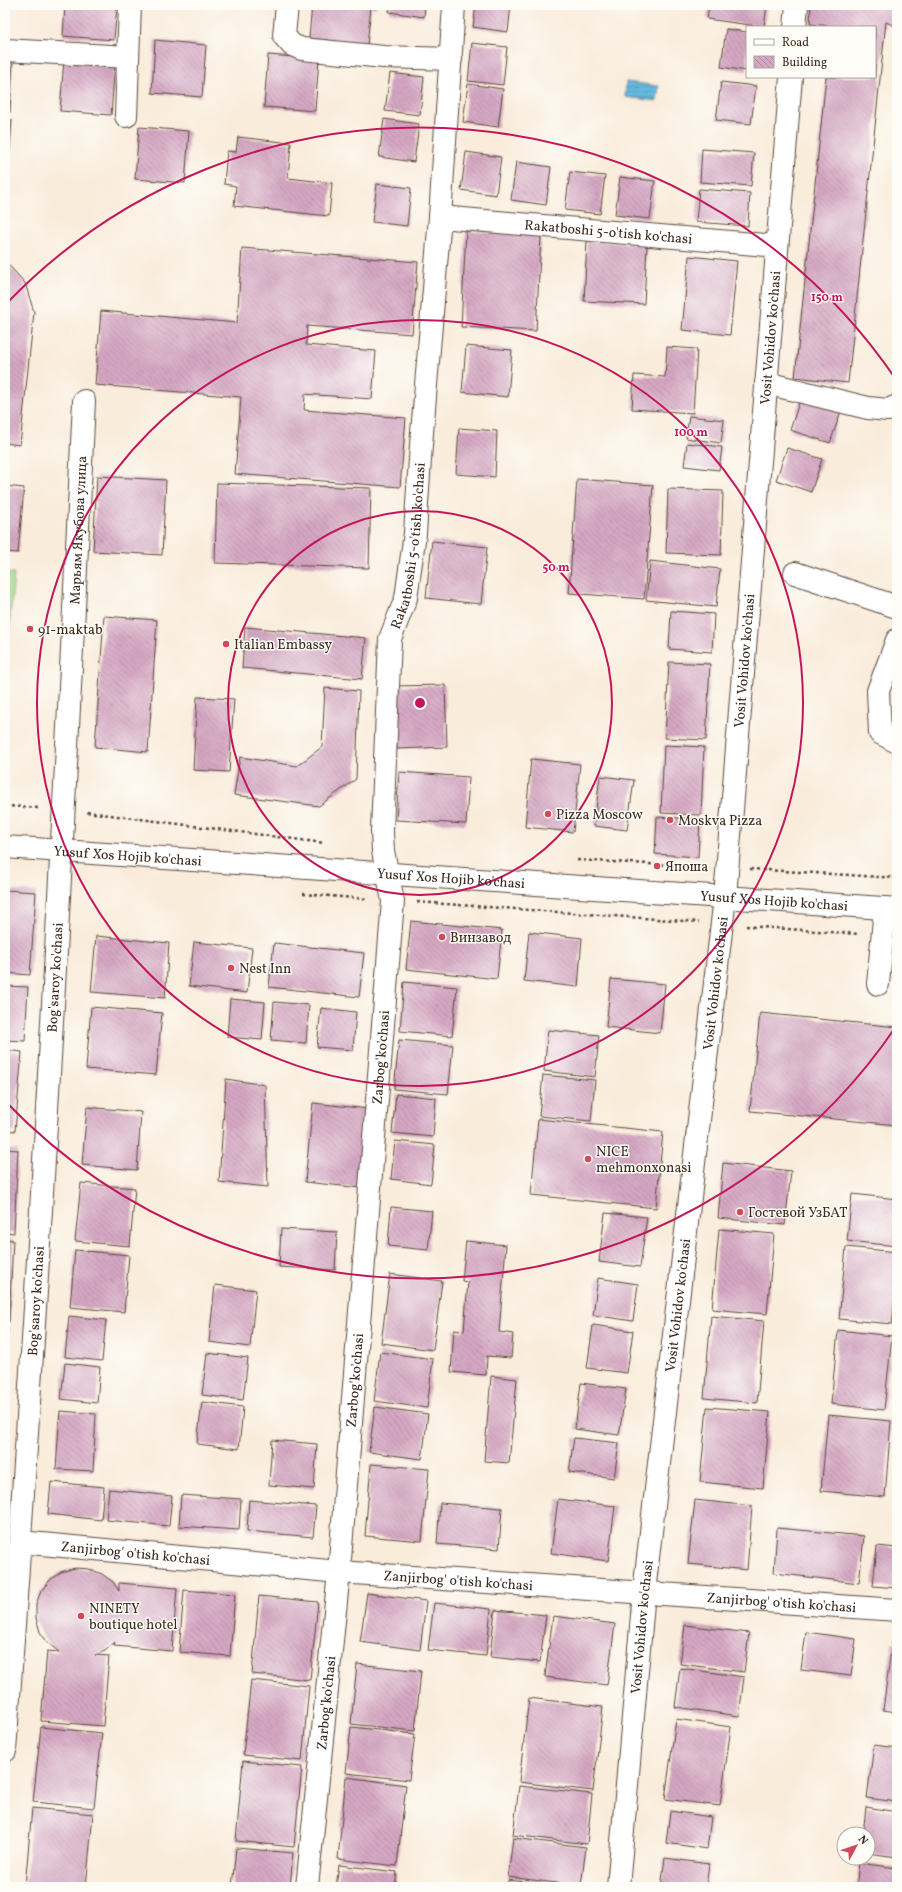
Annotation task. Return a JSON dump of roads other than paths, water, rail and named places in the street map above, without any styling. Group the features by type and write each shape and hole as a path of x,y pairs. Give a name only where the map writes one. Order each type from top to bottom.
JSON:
{"street":[{"path":"126,116 130,5"},
{"path":"287,5 284,36 292,45 302,49 384,57 451,59"},
{"name":"Rakatboshi 5-o'tish ko'chasi","path":"388,873 383,851 382,831 383,777 390,639 406,598 415,533 420,445 440,217 454,5"},
{"path":"795,26 797,5"},
{"path":"5,50 128,56"},
{"name":"Vosit Vohidov ko'chasi","path":"618,1887 644,1592 728,868 791,78"},
{"name":"Rakatboshi 5-o'tish ko'chasi","path":"440,217 777,246"},
{"path":"766,383 868,408 888,410 897,406"},
{"name":"Марьям Якубова улица","path":"61,851 84,401"},
{"path":"796,573 897,607"},
{"path":"897,640 878,690 880,732 897,742"},
{"name":"Yusuf Xos Hojib ko'chasi","path":"5,847 891,908"},
{"name":"Bog'saroy ko'chasi","path":"5,1751 20,1542 61,851"},
{"name":"Zarbog'ko'chasi","path":"307,1887 339,1572 393,901 388,873"},
{"path":"878,984 882,936 891,908"},
{"name":"Zanjirbog' o'tish ko'chasi","path":"20,1542 339,1572 897,1610"}],"water":[{"path":"626,82 659,86 657,101 625,97"}],"place":[{"name":"91-maktab","path":"30,629"},
{"name":"Italian Embassy","path":"226,644"},
{"name":"Pizza Moscow","path":"548,814"},
{"name":"Moskva Pizza","path":"670,820"},
{"name":"Япоша","path":"657,866"},
{"name":"Винзавод","path":"442,937"},
{"name":"Nest Inn","path":"231,968"},
{"name":"NICE mehmonxonasi","path":"588,1159"},
{"name":"Гостевой УзБАТ","path":"740,1212"},
{"name":"NINETY boutique hotel","path":"81,1616"}]}
